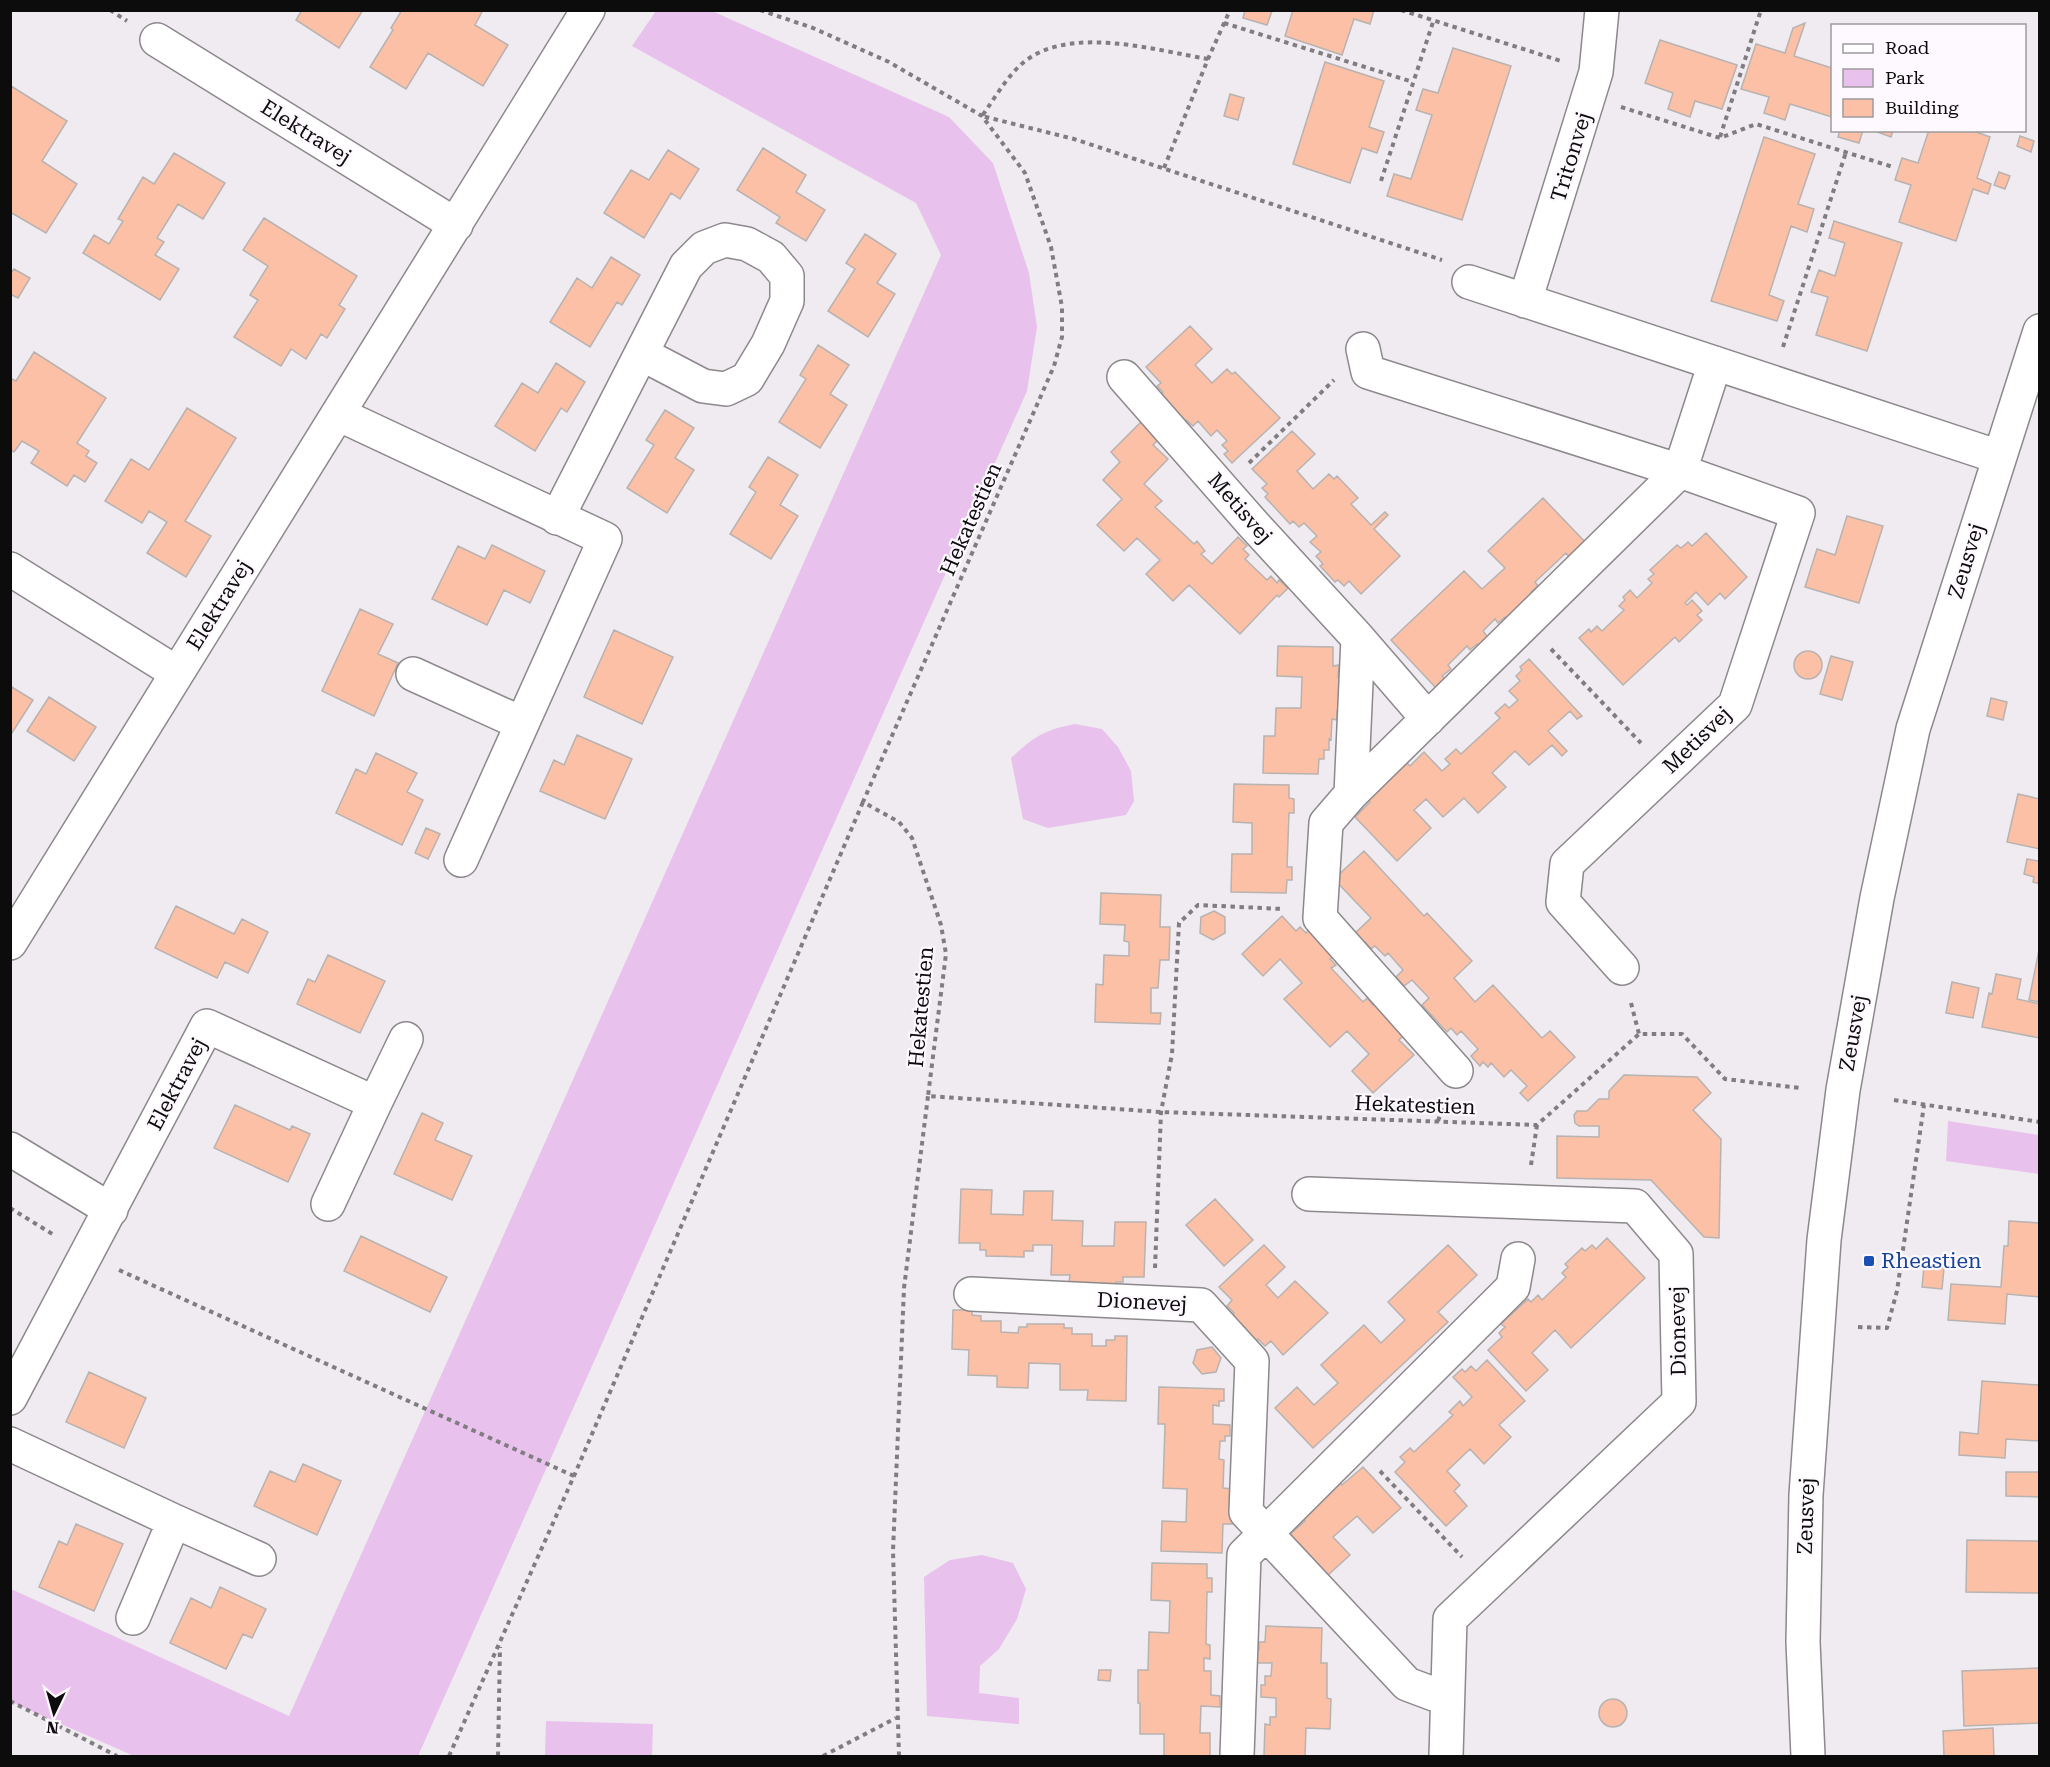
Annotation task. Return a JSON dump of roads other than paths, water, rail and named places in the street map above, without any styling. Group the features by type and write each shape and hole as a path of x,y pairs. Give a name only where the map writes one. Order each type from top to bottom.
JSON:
{"street":[{"name":"Elektravej","path":"10,943 588,10"},
{"name":"Tritonvej","path":"1525,301 1593,85 1602,10"},
{"name":"Elektravej","path":"157,40 456,225"},
{"path":"557,518 686,266 704,248 725,240 747,244 771,257 787,276 787,301 768,344 747,379 726,389 703,386 642,354"},
{"path":"1469,282 1999,457"},
{"name":"Zeusvej","path":"1808,1756 1803,1642 1806,1495 1824,1240 1843,1090 1877,898 1913,729 2040,331"},
{"name":"Metisvej","path":"1365,361 1798,513 1735,705 1567,864 1563,902 1622,968"},
{"path":"1456,1071 1320,918 1326,823 1351,794 1680,471 1715,363"},
{"name":"Metisvej","path":"1124,377 1428,719"},
{"path":"338,414 605,539 461,860"},
{"name":"Elektravej","path":"10,569 177,673"},
{"path":"1351,794 1358,638"},
{"path":"413,674 521,723"},
{"name":"Elektravej","path":"10,1398 207,1026 375,1103"},
{"path":"328,1204 406,1040"},
{"path":"10,1149 111,1210"},
{"name":"Dionevej","path":"1309,1194 1635,1206 1676,1254 1679,1402 1450,1618 1446,1756"},
{"path":"1237,1756 1244,1555 1513,1287 1518,1260"},
{"name":"Dionevej","path":"971,1294 1201,1305 1252,1361 1246,1512 1407,1684 1447,1699"},
{"path":"10,1444 259,1559"},
{"path":"133,1618 174,1521"}],"place":[{"name":"Rheastien","path":"1869,1261"}]}
